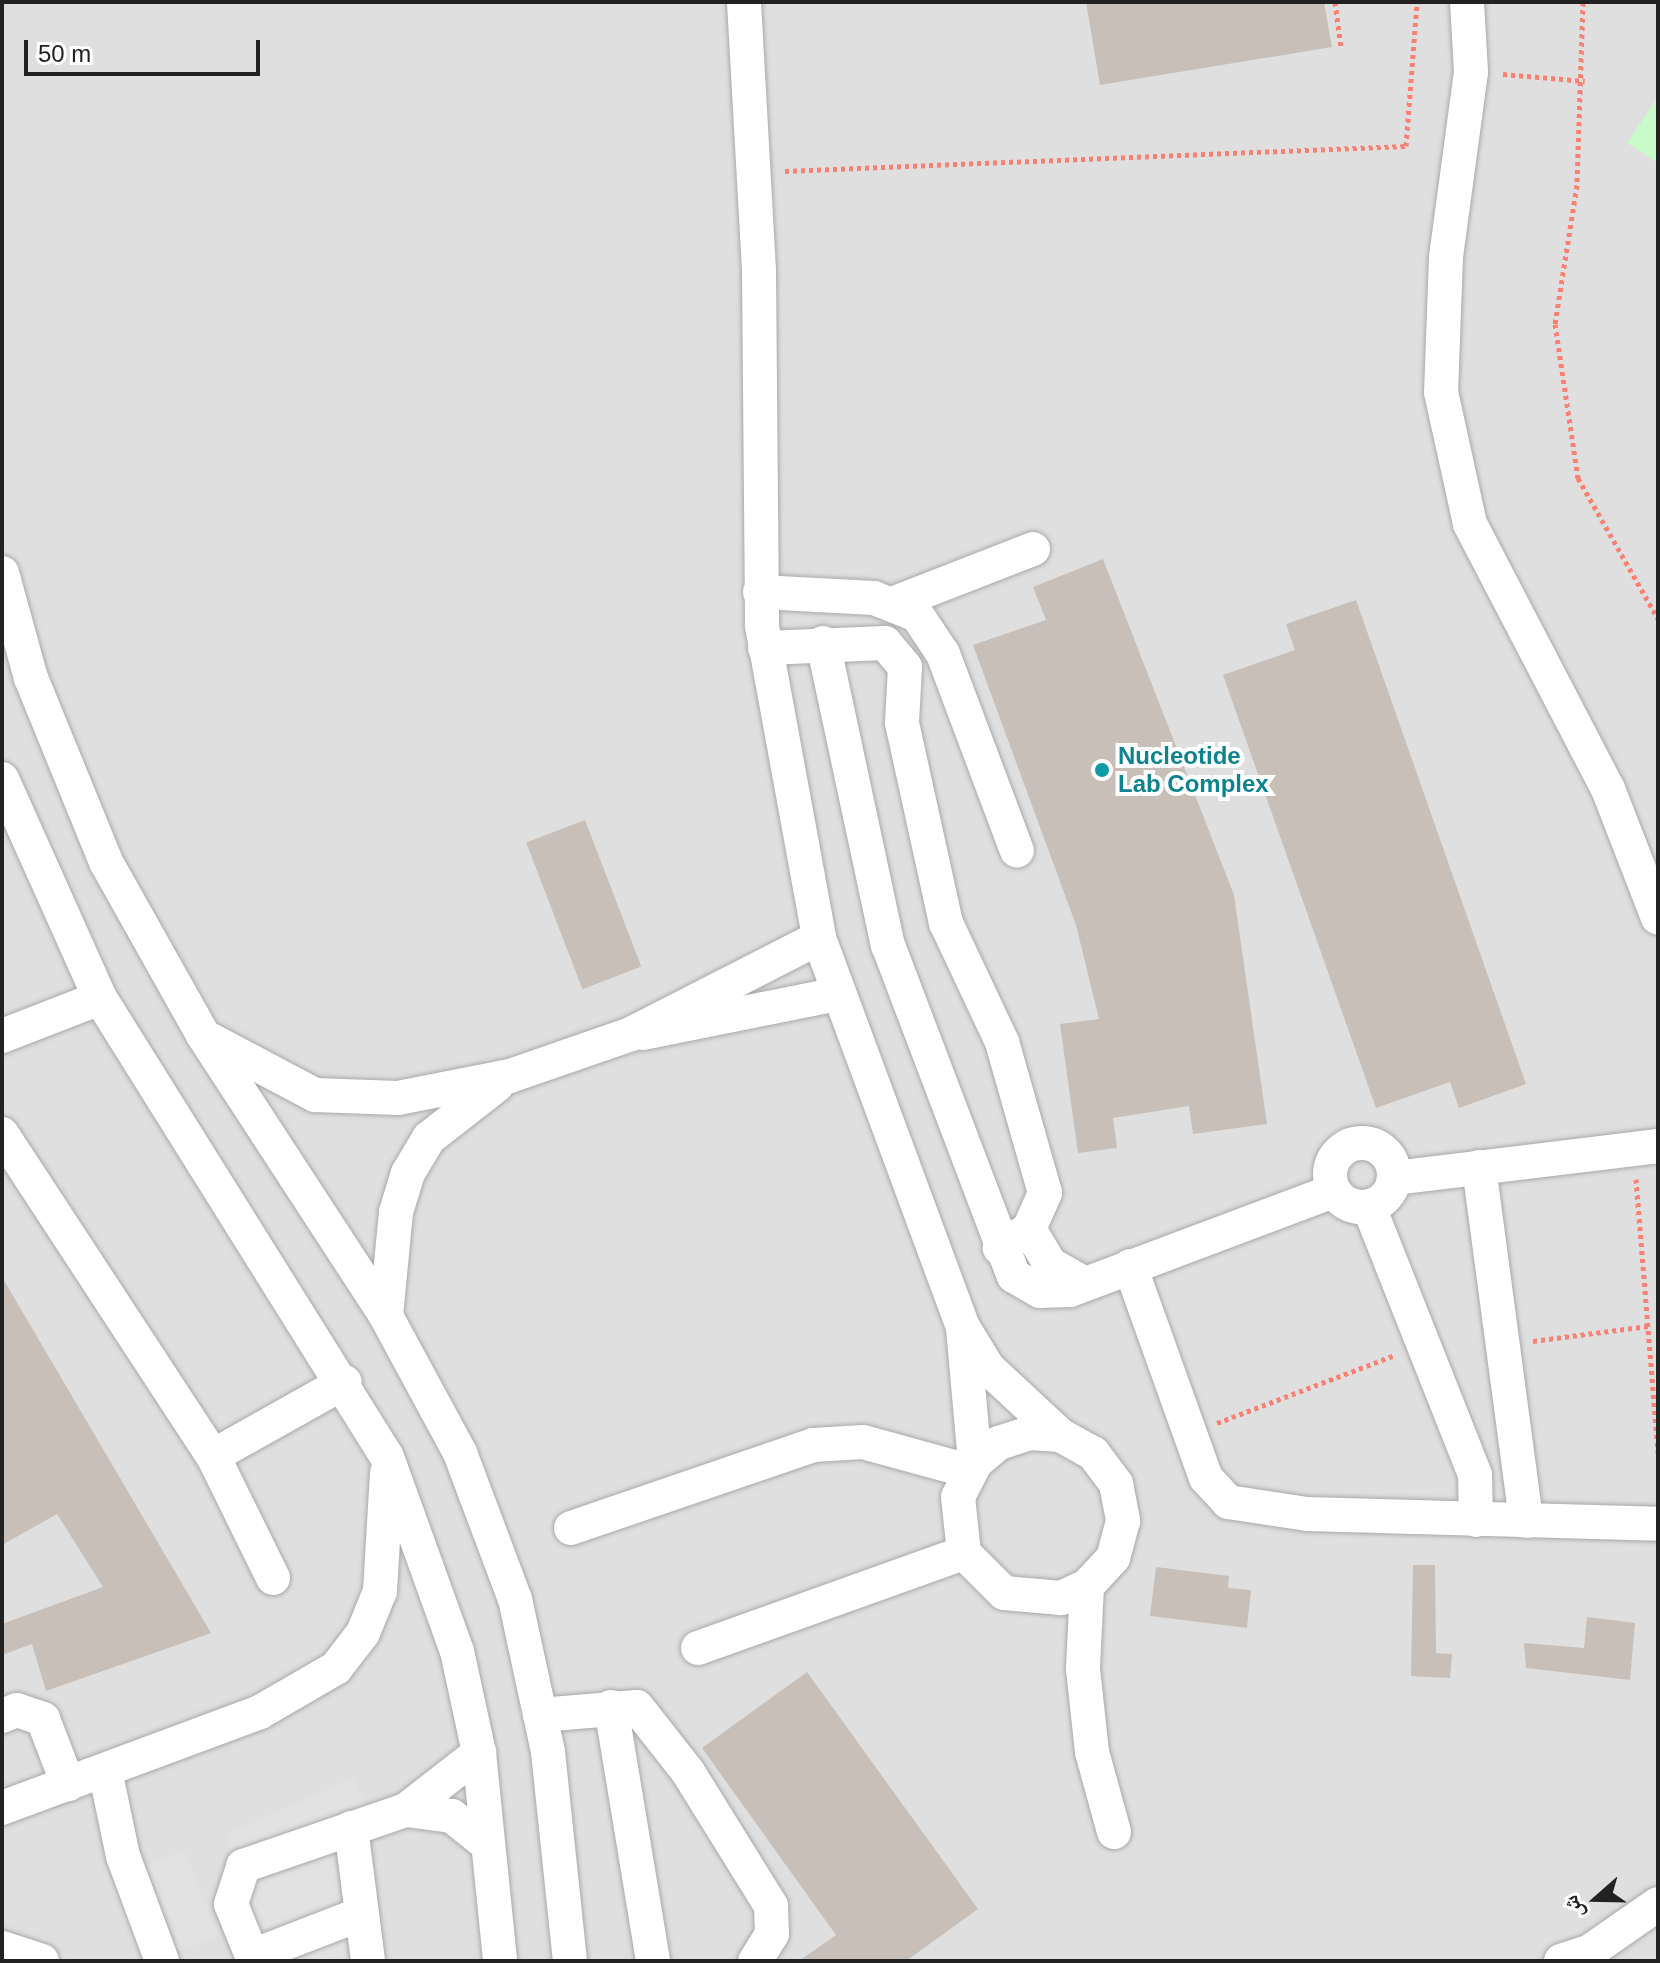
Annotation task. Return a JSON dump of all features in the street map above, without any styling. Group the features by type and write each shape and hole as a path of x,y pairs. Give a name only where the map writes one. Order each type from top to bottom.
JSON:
{"street":[{"path":"744,2 756,172 760,592 765,648 819,938 963,1327 988,1368 1060,1435 1093,1453 1118,1496 1123,1521 1113,1558 1087,1586 1061,1598 1004,1593 964,1553 957,1511 972,1467 963,1327"},
{"path":"1467,2 1471,72 1446,257 1441,392 1470,524 1608,789 1658,918"},
{"path":"760,592 897,602 1033,549"},
{"path":"2,573 31,678 106,862 203,1035 386,1316 460,1453 515,1599 540,1715 570,1961"},
{"path":"897,602 933,632 1017,851"},
{"path":"765,648 823,643 885,643 905,667 902,723 946,923 1002,1042 1045,1193 1029,1229 1000,1248"},
{"path":"823,643 888,945 1000,1248 1014,1276 1040,1291 1085,1284 1333,1191"},
{"path":"2,779 10,818 100,998 171,1122 345,1382 387,1457 426,1553 479,1753 500,1961"},
{"path":"203,1035 276,1079 356,1102 510,1076 631,1034 819,938"},
{"path":"631,1034 694,1028 838,994"},
{"path":"2,1036 100,998"},
{"path":"386,1316 396,1212 408,1173 429,1138 510,1076"},
{"path":"2,1134 213,1456 273,1578"},
{"path":"1394,1178 1650,1140"},
{"path":"1355,1143 1383,1150 1394,1178 1382,1201 1369,1207 1355,1207 1333,1191 1331,1162 1355,1143"},
{"path":"1479,1167 1526,1521"},
{"path":"1369,1207 1475,1475 1476,1520"},
{"path":"1029,1229 1050,1264 1085,1284"},
{"path":"1130,1266 1211,1488 1228,1502 1307,1514 1658,1524"},
{"path":"213,1456 345,1382"},
{"path":"571,1528 813,1445 863,1442 972,1467 1029,1433 1060,1435"},
{"path":"2,1808 301,1695 336,1668 363,1633 380,1591 387,1457"},
{"path":"698,1648 964,1553"},
{"path":"1087,1586 1083,1669 1092,1752 1114,1832"},
{"path":"611,1707 653,1961"},
{"path":"540,1715 637,1707 664,1739 771,1906 772,1934 755,1961"},
{"path":"2,1716 17,1710 43,1719 70,1783 123,1856"},
{"path":"361,1914 253,1959 231,1904 235,1877 243,1866 406,1810 479,1753"},
{"path":"105,1770 123,1856 162,1961"},
{"path":"406,1810 452,1816 488,1845"},
{"path":"351,1828 368,1961"},
{"path":"1561,1961 1589,1952 1658,1904"},
{"path":"2,1948 42,1961"}],"path":[{"path":"1335,2 1341,48"},
{"path":"756,172 1406,146 1417,2"},
{"path":"1583,2 1585,81 1555,324 1578,478 1658,619"},
{"path":"1471,72 1585,81"},
{"path":"1650,1140 1648,1326 1658,1453"},
{"path":"1503,1346 1648,1326"},
{"path":"1190,1433 1424,1344"}],"shaded area":[{"path":"2,2 1658,2 1658,1961 2,1961"},
{"path":"355,1777 364,1805 326,1819 351,1961 260,1961 224,1864 232,1857 227,1834"},
{"path":"184,1850 218,1935 155,1961 141,1961 109,1880"}],"green space":[{"path":"1658,97 1658,163 1627,143"}],"building":[{"path":"1086,2 1324,2 1332,47 1100,85"},
{"name":"Nucleotide Lab Complex","path":"1103,559 1234,895 1267,1124 1193,1134 1189,1106 1113,1118 1117,1148 1078,1153 1060,1024 1099,1019 1076,925 973,645 1046,620 1033,587"},
{"path":"1356,600 1526,1084 1459,1108 1450,1082 1376,1108 1223,675 1295,650 1286,624"},
{"path":"585,820 641,967 582,989 526,843"},
{"path":"2,1277 211,1633 46,1691 32,1644 2,1655 2,1624 103,1587 57,1514 2,1545"},
{"path":"1413,1565 1435,1565 1436,1653 1452,1654 1450,1678 1411,1676"},
{"path":"1156,1567 1229,1576 1228,1588 1251,1590 1247,1628 1150,1616"},
{"path":"1587,1617 1635,1623 1630,1680 1526,1668 1524,1643 1584,1648"},
{"path":"807,1672 978,1909 906,1961 799,1961 836,1935 702,1748"}],"place":[{"name":"Nucleotide Lab Complex","path":"1102,770"}]}
